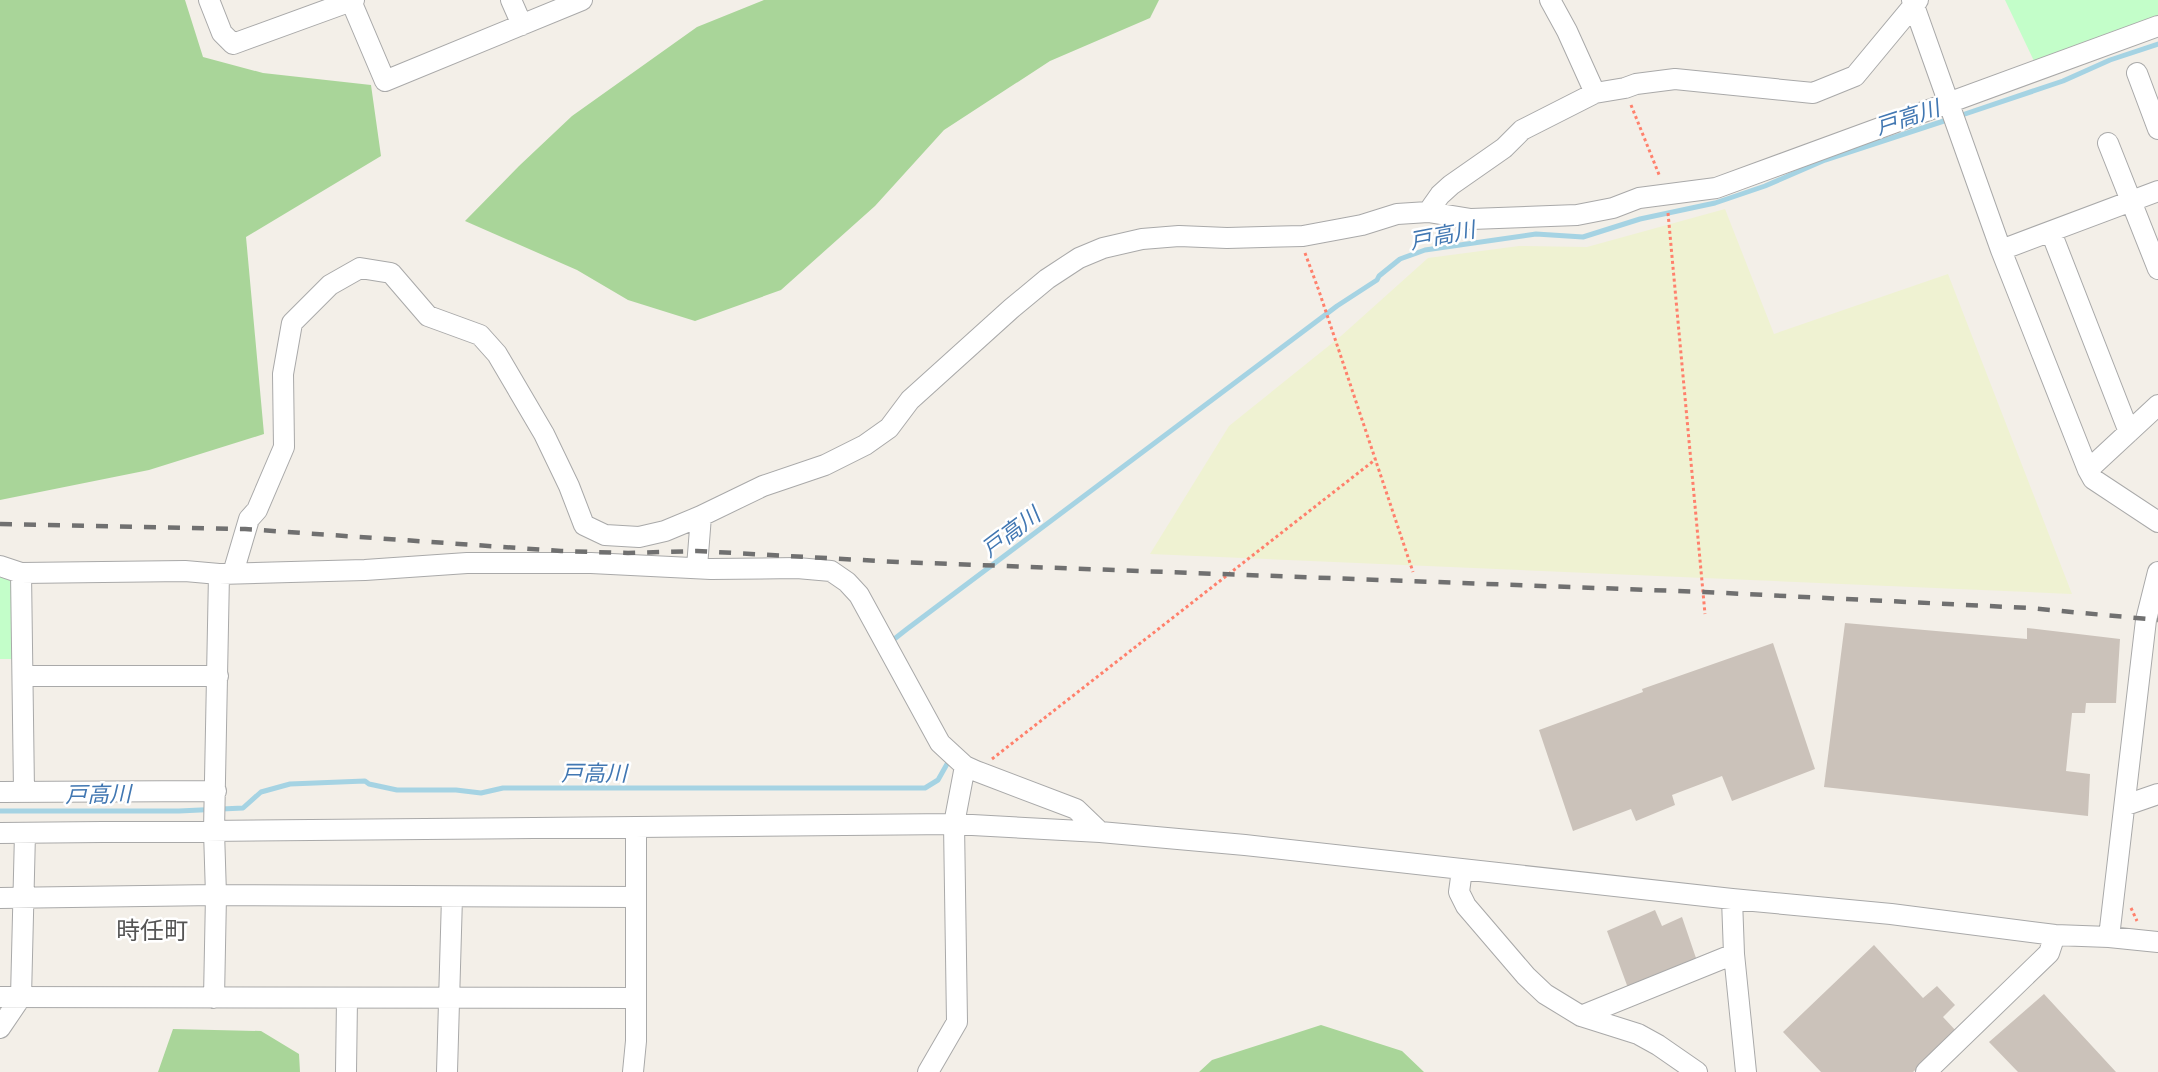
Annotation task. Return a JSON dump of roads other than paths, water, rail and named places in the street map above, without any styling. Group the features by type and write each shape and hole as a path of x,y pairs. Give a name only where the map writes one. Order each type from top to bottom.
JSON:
{"street":[{"path":"209,0 222,33 233,44 352,1 385,81 582,0"},
{"path":"511,0 522,25"},
{"path":"1550,0 1567,31 1595,93"},
{"path":"1428,212 1440,195 1451,185 1504,148 1522,130 1595,93 1636,84 1675,80 1814,93 1855,76 1914,2"},
{"path":"1914,2 2001,250 2088,470 2093,479 2158,522"},
{"path":"214,998 216,895 214,831 218,676 226,574 249,519 257,510 284,447 283,374 292,323 330,285 360,268 391,273 428,316 480,335 497,354 544,434 569,486 584,525 605,535 639,537 665,531 763,486 825,465 865,446 889,428 910,400 1012,308 1047,279 1079,258 1103,248 1142,239 1179,236 1303,237 1362,225 1397,214 1428,212 1471,219 1546,218 1577,215 1613,208 1640,198 1716,188 2158,26"},
{"path":"2136,73 2158,129"},
{"path":"2108,143 2158,269"},
{"path":"2001,250 2158,191"},
{"path":"2051,232 2129,432"},
{"path":"2088,470 2158,405"},
{"path":"697,567 701,516"},
{"path":"0,566 21,573 185,571 226,574 365,570 467,563 591,563 831,571 847,582 859,595 940,743 970,769 1076,809 1100,832"},
{"path":"2109,937 2146,620 2151,592 2158,572"},
{"path":"21,573 24,791"},
{"path":"23,676 218,676"},
{"path":"928,1072 957,1022 954,824 970,769"},
{"path":"0,792 216,791"},
{"path":"2126,805 2158,794"},
{"path":"0,833 954,824 1100,832 1245,845 1732,899 1891,914 2055,935 2158,942"},
{"path":"633,1072 636,998 636,828"},
{"path":"0,1028 21,997 25,833"},
{"path":"1462,870 1459,892 1466,906 1526,976 1545,994 1581,1016 1638,1034 1698,1072"},
{"path":"0,898 216,895 636,897"},
{"path":"447,1072 452,897"},
{"path":"1732,899 1734,954 1746,1072"},
{"path":"1926,1072 2049,953 2055,935"},
{"path":"1581,1016 1734,954"},
{"path":"0,997 636,998"},
{"path":"346,1072 347,999"}],"waterway":[{"name":"戸高川","path":"1959,116 2063,81 2110,60 2158,44"},
{"name":"戸高川","path":"895,644 893,640 907,629 1337,306 1377,280 1400,259 1425,250 1536,234 1583,237 1640,219 1715,203 1765,186 1825,160 1950,119"},
{"name":"戸高川","path":"0,811 179,811 243,808 261,792 290,784 365,781 369,784 397,790 456,790 481,793 503,788 925,788 938,780 951,757"}],"railway":[{"path":"0,524 245,529 561,551 628,553 697,551 898,562 1704,592 2029,608 2158,620"}],"district":[{"name":"時任町","path":"152,929"}]}
